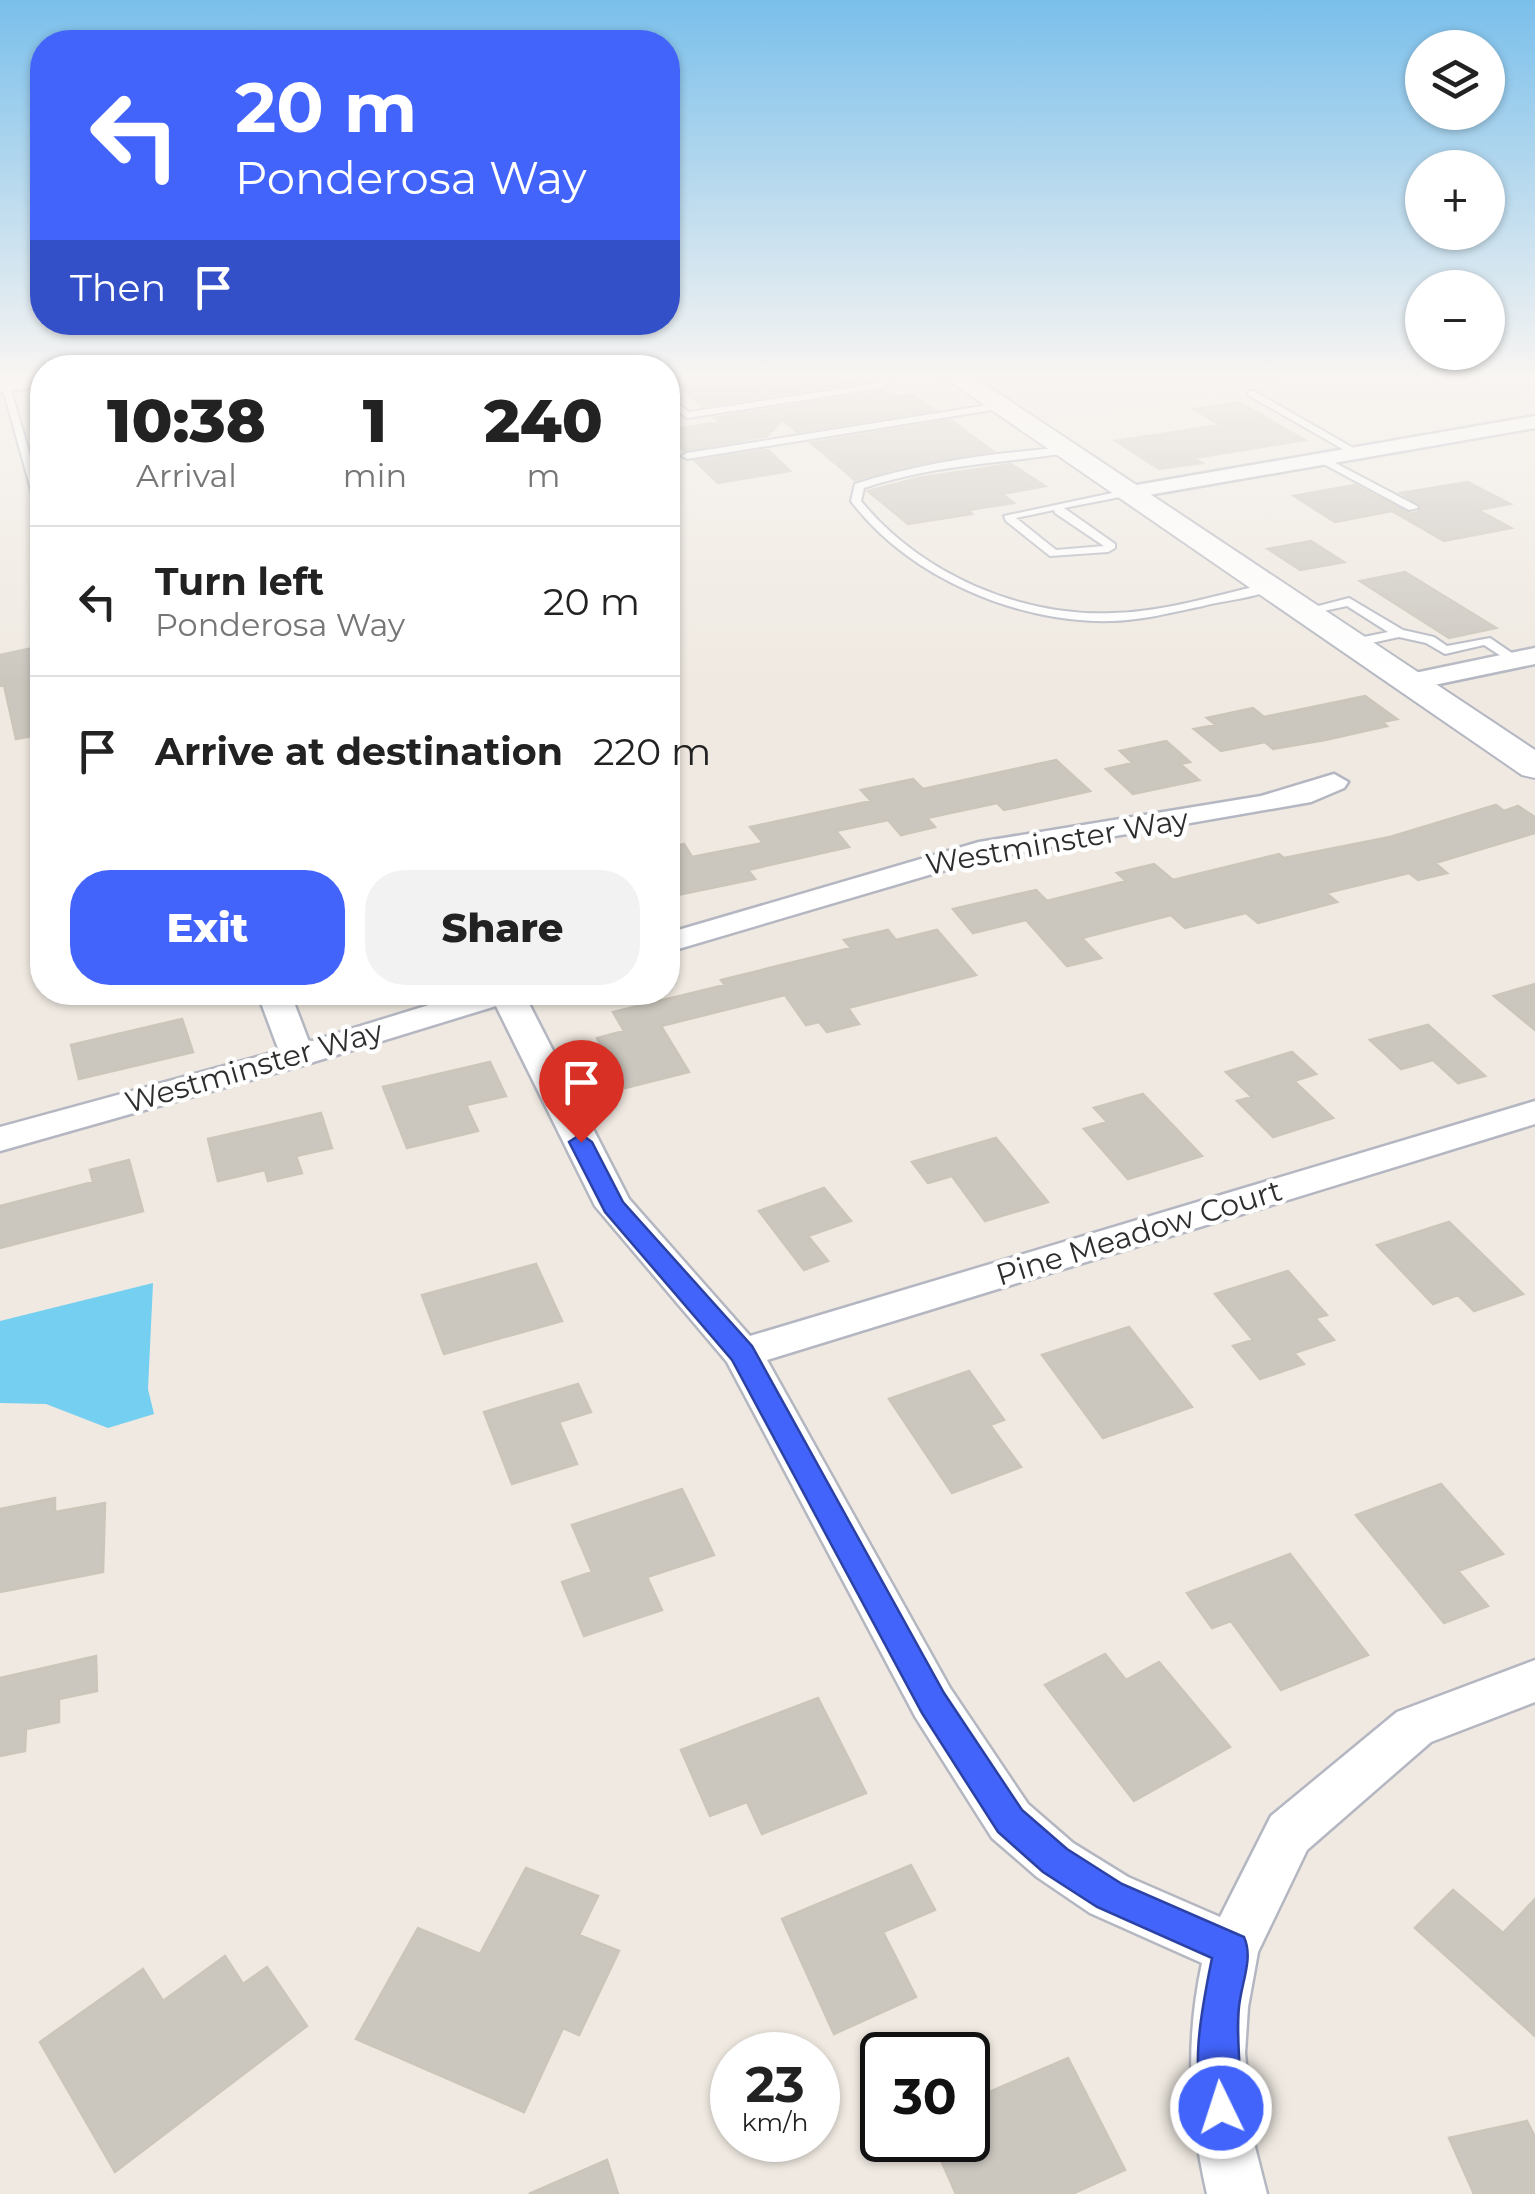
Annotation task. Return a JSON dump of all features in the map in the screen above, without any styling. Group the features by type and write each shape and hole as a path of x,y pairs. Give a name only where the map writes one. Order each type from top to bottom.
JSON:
{"main road":[{"path":"1110,477 1535,767"}],"street":[{"path":"1131,492 1213,477"},
{"path":"1410,682 1526,658"},
{"name":"Westminster Way","path":"680,939 978,851 1261,806 1334,782"},
{"path":"278,1005 298,1056"},
{"name":"Westminster Way","path":"0,1139 464,1005"},
{"path":"513,1005 614,1206 742,1353 933,1703 1010,1821 1055,1860 1110,1895 1232,1949"},
{"name":"Pine Meadow Court","path":"742,1353 1535,1112"},
{"path":"1238,2194 1223,2134 1217,2053 1220,2007 1232,1949 1289,1833 1414,1727 1535,1681"}],"lane":[{"path":"883,477 859,486 856,501 870,519 918,561 1007,599 1080,616 1118,617 1270,587"},
{"path":"1357,477 1413,508"},
{"path":"1059,506 1111,546 1054,554 1010,519 1010,516 1059,506 1131,492"},
{"path":"1305,610 1350,602 1399,633 1430,640 1445,650 1486,641 1526,658"},
{"path":"1353,643 1399,633"}],"water":[{"path":"153,1283 148,1389 154,1414 108,1428 46,1404 0,1403 0,1321"}],"building":[{"path":"712,477 752,477 718,483"},
{"path":"1032,477 1045,486 1002,494 1014,503 908,524 868,491 918,478"},
{"path":"1468,482 1510,504 1478,510 1511,528 1444,541 1392,511 1335,522 1294,496 1355,485 1410,514 1419,512 1421,506 1401,493"},
{"path":"1311,541 1344,562 1300,570 1268,549"},
{"path":"1405,572 1496,628 1449,638 1360,581"},
{"path":"30,649 30,736 16,739 4,685 0,686 0,655"},
{"path":"1365,696 1397,719 1382,722 1387,726 1273,749 1265,742 1221,751 1194,729 1216,725 1207,718 1253,708 1264,717"},
{"path":"1166,741 1190,762 1180,764 1199,780 1133,794 1106,769 1133,763 1120,751"},
{"path":"1056,760 1090,791 1004,810 997,803 927,818 935,827 901,835 888,820 836,831 849,847 748,870 755,879 680,895 680,845 684,844 692,857 763,843 750,827 871,801 861,790 913,779 923,789"},
{"path":"1496,805 1504,811 1518,806 1535,817 1535,833 1435,863 1447,873 1418,880 1409,873 1326,893 1337,902 1258,923 1246,913 1185,928 1171,915 1082,938 1101,958 1067,966 1026,920 973,933 953,909 1036,890 1047,901 1126,881 1117,873 1154,864 1173,880 1279,854 1284,858 1390,837"},
{"path":"888,930 896,940 937,930 976,975 848,1008 859,1024 827,1032 819,1022 806,1025 785,995 661,1026 689,1072 625,1088 597,1038 624,1031 613,1012 642,1005 680,1005 680,996 725,985 721,980 851,948 844,940"},
{"path":"1535,984 1535,1030 1494,996"},
{"path":"182,1019 193,1052 79,1079 71,1045"},
{"path":"1428,1025 1485,1076 1458,1083 1433,1060 1401,1069 1370,1040"},
{"path":"1292,1052 1316,1074 1294,1081 1333,1118 1273,1137 1237,1101 1252,1097 1226,1072"},
{"path":"490,1062 506,1096 466,1105 478,1131 407,1148 383,1087"},
{"path":"1143,1094 1202,1156 1128,1179 1084,1129 1107,1122 1094,1108"},
{"path":"321,1113 332,1148 296,1156 302,1173 268,1181 265,1170 218,1181 208,1139"},
{"path":"996,1138 1048,1202 985,1221 952,1176 928,1183 912,1162"},
{"path":"129,1160 143,1211 0,1248 0,1206 93,1182 90,1170"},
{"path":"824,1188 851,1221 808,1236 828,1261 804,1270 759,1211"},
{"path":"1449,1222 1523,1294 1474,1311 1458,1295 1433,1304 1377,1245"},
{"path":"536,1264 562,1321 444,1354 422,1295"},
{"path":"1288,1271 1327,1315 1315,1318 1334,1340 1294,1353 1304,1364 1260,1379 1233,1346 1253,1340 1215,1294"},
{"path":"1129,1327 1192,1407 1103,1438 1042,1355"},
{"path":"969,1371 1004,1420 990,1425 1021,1467 952,1493 889,1399"},
{"path":"578,1384 591,1412 559,1422 577,1464 512,1484 484,1412"},
{"path":"1441,1484 1503,1554 1458,1571 1488,1606 1444,1623 1356,1515"},
{"path":"682,1489 714,1555 647,1577 662,1610 584,1636 562,1582 592,1572 572,1525"},
{"path":"55,1498 55,1512 105,1503 103,1572 0,1592 0,1509"},
{"path":"1290,1554 1368,1655 1281,1690 1231,1621 1212,1628 1187,1593"},
{"path":"1105,1654 1126,1680 1159,1662 1230,1747 1134,1801 1045,1685"},
{"path":"96,1656 97,1691 59,1699 59,1722 26,1729 25,1751 0,1756 0,1678"},
{"path":"818,1698 866,1793 762,1834 747,1802 710,1816 681,1750"},
{"path":"911,1865 935,1910 883,1932 916,1997 833,2032 782,1919"},
{"path":"526,1868 598,1896 579,1935 619,1951 579,2035 563,2028 524,2112 356,2039 418,1928 480,1954"},
{"path":"1453,1890 1503,1933 1535,1899 1535,2036 1415,1928"},
{"path":"225,1956 243,1984 267,1967 307,2026 115,2172 40,2042 143,1969 163,2001"},
{"path":"1068,2058 1125,2170 1072,2194 956,2194 942,2162 990,2162 990,2092"},
{"path":"1527,2121 1535,2137 1535,2194 1474,2194 1449,2138"},
{"path":"607,2160 618,2194 529,2194"}],"route":[{"path":"581,1142 614,1206 742,1353 933,1703 1010,1821 1055,1860 1110,1895 1232,1949 1220,2007 1217,2053 1221,2108"}]}
